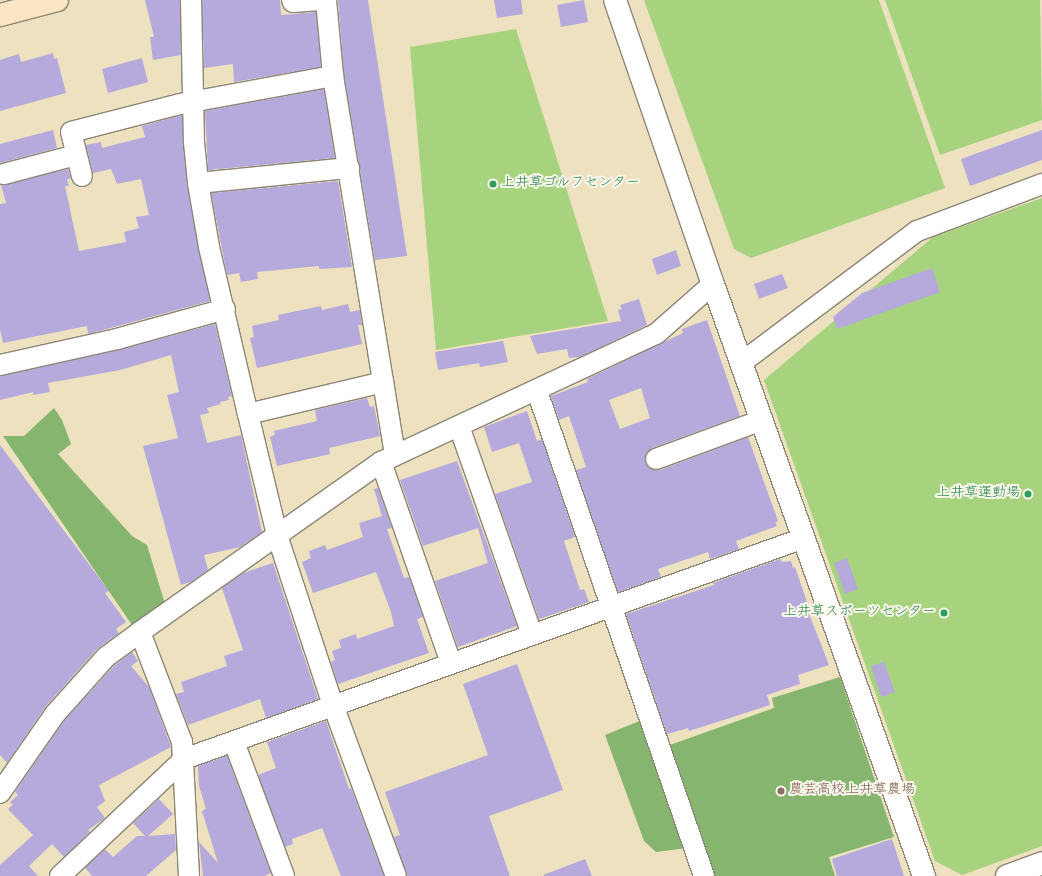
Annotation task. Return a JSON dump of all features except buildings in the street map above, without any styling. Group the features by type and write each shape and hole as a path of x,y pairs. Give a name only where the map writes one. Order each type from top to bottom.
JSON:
{"main road":[{"path":"0,15 57,0"}],"street":[{"path":"191,0 194,142 198,183 209,246 225,309 248,414 277,535 333,706 396,876"},
{"path":"292,0 292,2 325,0 333,76 383,382 388,458 451,663"},
{"path":"615,0 713,284 924,876"},
{"path":"82,176 71,132 180,104 194,103 333,76"},
{"path":"4,174 76,155"},
{"path":"198,183 349,168"},
{"path":"742,363 916,231 1042,184"},
{"path":"2,786 55,714 106,657 277,535 388,458 537,391 656,334 713,284"},
{"path":"0,365 117,339 225,309"},
{"path":"248,414 383,382"},
{"path":"537,391 611,607 650,713 704,876"},
{"path":"656,459 762,420"},
{"path":"459,426 532,634"},
{"path":"60,876 184,760 451,663 804,538"},
{"path":"140,632 182,742 189,876"},
{"path":"234,742 284,876"},
{"path":"1007,876 1042,863"}],"green space":[{"path":"644,0 879,0 945,188 751,258 734,249"},
{"path":"885,0 1040,0 1042,120 940,155"},
{"name":"上井草ゴルフセンター","path":"516,29 608,321 436,350 410,47"},
{"name":"上井草スポーツセンター","path":"1042,198 1042,846 962,875 935,861 764,380 933,237"},
{"path":"54,408 62,420 71,444 58,454 132,536 147,545 165,604 132,625 3,436 24,436"},
{"name":"農芸高校上井草農場","path":"840,677 894,837 829,857 835,876 712,876 670,745 774,708 772,698"},
{"path":"642,720 687,848 656,852 644,841 605,735"}],"place":[{"name":"上井草ゴルフセンター","path":"493,184"},
{"name":"上井草運動場","path":"1028,494"},
{"name":"上井草スポーツセンター","path":"944,613"},
{"name":"農芸高校上井草農場","path":"781,791"}]}
